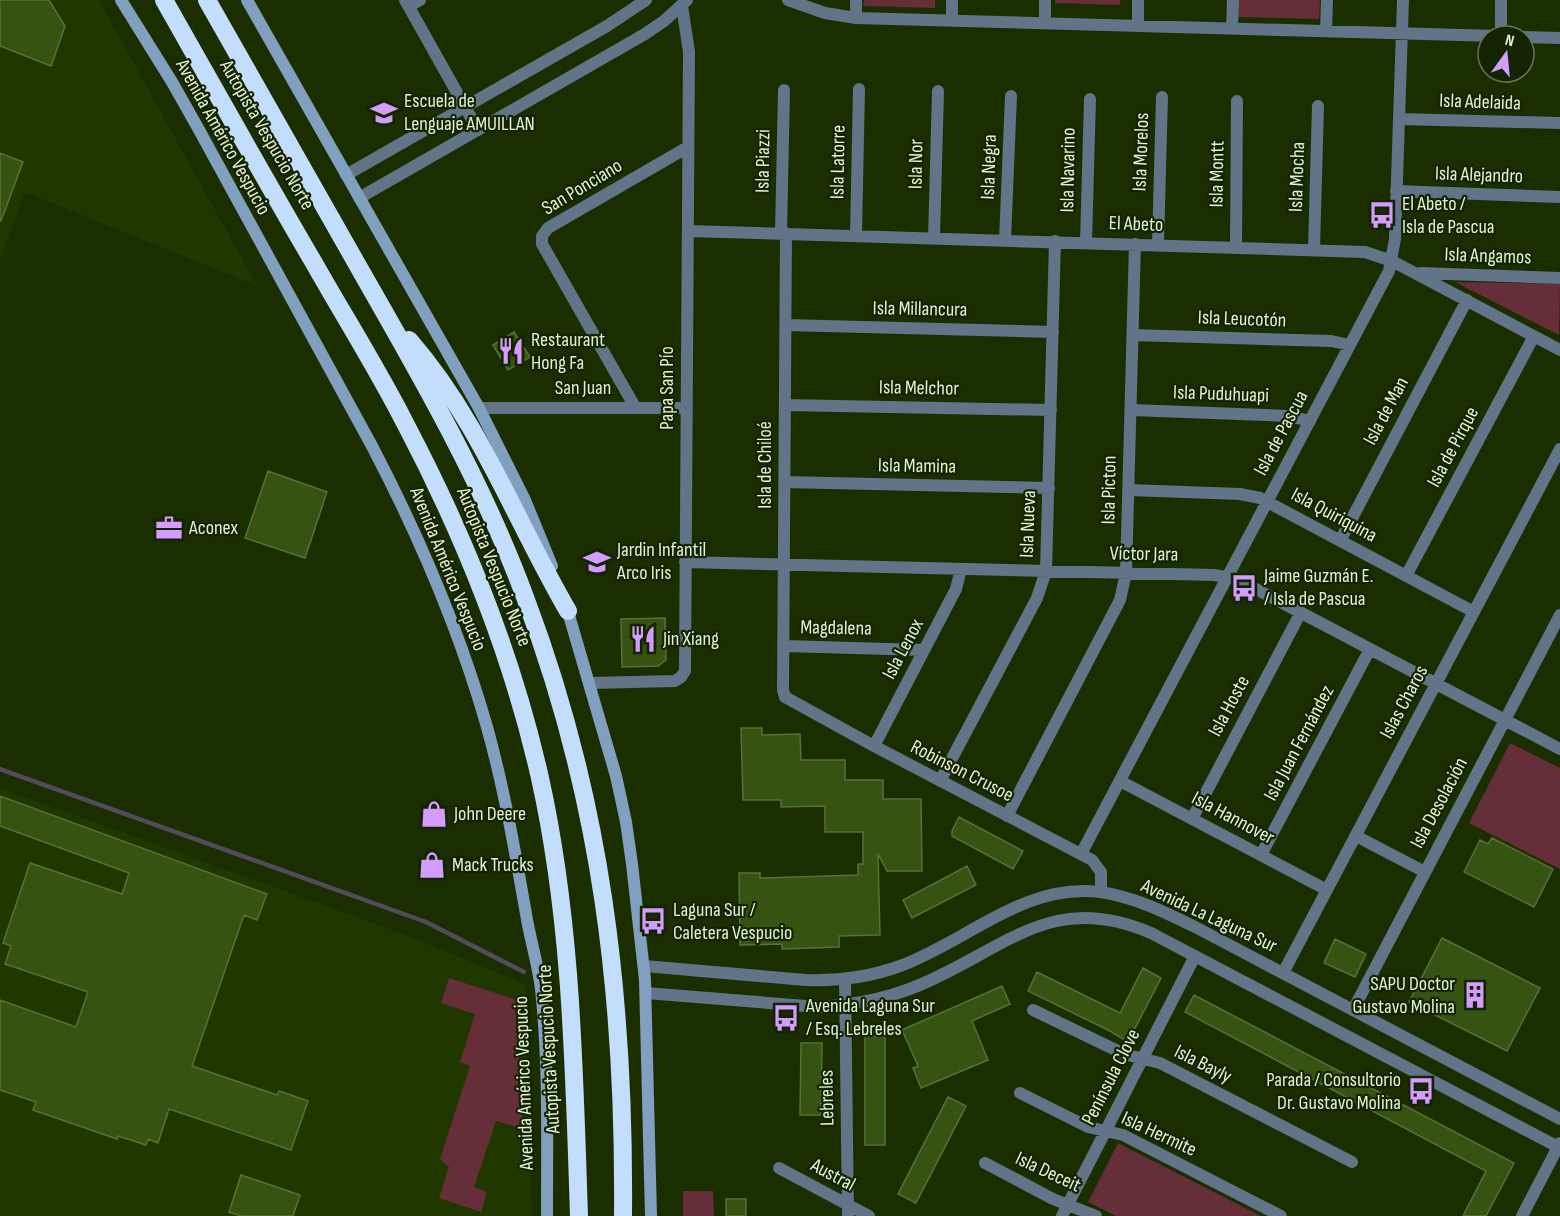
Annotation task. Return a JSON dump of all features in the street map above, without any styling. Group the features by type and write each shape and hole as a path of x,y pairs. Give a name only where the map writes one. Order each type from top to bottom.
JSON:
{"highway":[{"name":"Autopista Vespucio Norte","path":"164,0 403,420 449,512 502,643 529,732 540,779 562,909 571,1012 579,1216"},
{"name":"Autopista Vespucio Norte","path":"207,0 459,447 501,537 526,599 553,677 572,743 598,861 613,962 621,1079 623,1216"},
{"path":"387,317 424,356 455,400 483,447 530,543 568,611"}],"main road":[{"name":"Avenida Américo Vespucio","path":"121,0 198,128 372,446 422,548 459,640 497,769 539,974 546,1046 547,1216"},
{"path":"247,0 479,408 525,500 568,611 590,683 626,822 646,993 651,1216"}],"street":[{"path":"420,0 407,3 478,130"},
{"path":"346,175 466,108 646,0"},
{"path":"789,0 825,13 856,18 1476,35"},
{"path":"856,0 856,18"},
{"path":"952,0 952,21"},
{"path":"1045,23 1046,0"},
{"path":"1138,0 1138,26"},
{"path":"1232,28 1233,0"},
{"path":"1326,31 1327,0"},
{"name":"Isla de Pascua","path":"1081,854 1350,345 1392,261 1403,0"},
{"path":"1500,24 1501,0"},
{"path":"359,198 645,34 684,3"},
{"name":"Papa San Pío","path":"590,683 675,681 683,675 685,668 689,52 684,3"},
{"path":"1536,37 1560,38"},
{"name":"Isla Latorre","path":"856,235 859,89"},
{"name":"Isla Piazzi","path":"784,90 784,233"},
{"name":"Isla Nor","path":"934,238 938,91"},
{"name":"Isla Negra","path":"1005,240 1011,96"},
{"name":"Isla Morelos","path":"1158,244 1162,97"},
{"name":"Isla Navarino","path":"1086,242 1090,99"},
{"name":"Isla Montt","path":"1236,247 1237,101"},
{"name":"Isla Mocha","path":"1314,249 1318,106"},
{"name":"Isla Adelaida","path":"1399,119 1560,123"},
{"name":"San Ponciano","path":"635,407 542,244 542,236 549,228 688,147"},
{"name":"Isla Alejandro","path":"1396,191 1560,197"},
{"name":"El Abeto","path":"688,231 1365,252 1392,261 1560,350"},
{"name":"Isla de Chiloé","path":"784,233 786,325 783,646 785,697"},
{"name":"Isla Nueva","path":"940,781 1037,598 1046,571 1056,241"},
{"name":"Isla Picton","path":"1007,816 1120,600 1126,573 1135,244"},
{"name":"Isla Angamos","path":"1415,273 1560,278"},
{"name":"Isla de Man","path":"1340,541 1467,300"},
{"name":"Isla Millancura","path":"786,325 1053,332"},
{"name":"Isla Leucotón","path":"1133,335 1331,341 1350,345"},
{"name":"Isla de Pirque","path":"1406,576 1534,336"},
{"name":"Isla Melchor","path":"785,405 1051,410"},
{"name":"San Juan","path":"479,408 687,408"},
{"name":"Isla Puduhuapi","path":"1131,410 1289,416 1310,421"},
{"name":"Islas Charos","path":"1283,973 1560,450"},
{"name":"Isla Mamina","path":"784,482 1049,488"},
{"name":"Isla Quiriquina","path":"1129,490 1240,494 1267,502 1474,612"},
{"name":"Víctor Jara","path":"685,561 1228,577 1242,581 1560,749"},
{"name":"Isla Lenox","path":"874,747 959,584 961,569"},
{"name":"Isla Hoste","path":"1192,819 1301,612"},
{"name":"Isla Desolación","path":"1353,1011 1560,615"},
{"name":"Magdalena","path":"783,646 924,650"},
{"name":"Isla Juan Fernández","path":"1261,855 1370,649"},
{"name":"Robinson Crusoe","path":"785,697 874,747 1092,860 1101,872 1101,892"},
{"name":"Isla Hannover","path":"1120,781 1327,890"},
{"path":"1356,836 1425,872"},
{"name":"Avenida La Laguna Sur","path":"644,966 806,980 845,979 901,966 1028,902 1066,892 1101,892 1138,902 1163,912 1560,1119"},
{"name":"Avenida La Laguna Sur","path":"646,993 807,1006 845,1006 868,1002 917,986 1025,930 1067,918 1095,918 1124,923 1151,933 1559,1146"},
{"name":"Península Clove","path":"1062,1216 1195,956"},
{"name":"Lebreles","path":"845,979 848,1210"},
{"name":"Isla Bayly","path":"1033,1010 1124,1054 1160,1063 1352,1162"},
{"name":"Isla Hermite","path":"1020,1093 1088,1127 1123,1135 1281,1216"},
{"path":"1522,1216 1559,1146"},
{"name":"Isla Deceit","path":"985,1163 1053,1198 1096,1216"},
{"name":"Austral","path":"779,1168 848,1210 869,1216"}],"shaded area":[{"path":"0,0 99,0 257,286 25,192 0,260"},
{"path":"864,0 935,0 935,8 863,6"},
{"path":"1055,0 1120,0 1120,5 1055,3"},
{"path":"1237,0 1320,0 1319,19 1237,17"},
{"path":"1455,282 1560,284 1559,335"},
{"path":"1510,743 1560,768 1560,869 1469,823"},
{"path":"0,788 401,933 525,984 532,1216 0,1216"},
{"path":"449,978 517,1000 523,1129 496,1121 474,1187 487,1192 481,1212 439,1198 449,1167 440,1159 470,1066 460,1062 475,1014 441,1003"},
{"path":"1118,1143 1261,1216 1116,1216 1088,1202"},
{"path":"683,1191 713,1191 714,1216 683,1216"}],"building":[{"path":"0,0 49,0 65,26 51,66 0,46"},
{"path":"0,153 23,162 1,221 0,221"},
{"name":"Restaurant Hong Fa","path":"514,332 530,357 508,370 493,345"},
{"path":"268,471 327,492 305,558 245,538"},
{"name":"Jin Xiang","path":"665,618 666,660 658,666 622,667 621,619"},
{"path":"741,728 762,728 762,735 800,734 801,760 845,760 845,780 883,780 883,799 921,799 922,871 887,871 878,854 880,935 839,936 839,947 782,949 782,944 740,945 739,873 760,873 760,878 858,875 858,864 863,864 863,832 825,832 825,806 781,807 781,800 743,800"},
{"path":"0,796 267,894 257,920 244,915 192,1066 277,1095 279,1091 308,1101 291,1150 169,1109 158,1143 148,1139 146,1145 118,1136 117,1139 33,1110 36,1102 0,1090 0,1000 76,1027 88,992 5,964 11,946 3,943 30,863 122,894 129,873 0,826"},
{"path":"959,817 1023,851 1013,869 952,836"},
{"path":"1492,838 1553,869 1534,907 1464,872 1480,840 1488,844"},
{"path":"967,866 976,885 912,918 903,900"},
{"name":"SAPU Doctor Gustavo Molina","path":"1442,938 1540,988 1507,1051 1409,1002"},
{"path":"1335,939 1366,954 1355,977 1324,963"},
{"path":"1143,968 1161,978 1128,1042 1028,991 1037,972 1120,1013"},
{"path":"1002,986 1010,1004 972,1021 988,1060 921,1088 913,1068 918,1066 902,1030"},
{"path":"1194,995 1514,1163 1486,1216 1463,1216 1486,1171 1185,1012"},
{"path":"865,1036 885,1036 885,1145 865,1145"},
{"path":"801,1043 822,1043 821,1115 800,1115"},
{"path":"948,1097 966,1106 916,1203 898,1194"},
{"path":"241,1175 300,1195 293,1216 241,1216 229,1212"},
{"path":"726,1199 746,1199 746,1216 726,1216"}],"waterway":[{"path":"0,769 426,922 524,972"}],"place":[{"name":"Escuela de Lenguaje AMUILLAN","path":"384,113"},
{"name":"El Abeto / Isla de Pascua","path":"1382,215"},
{"name":"Restaurant Hong Fa","path":"511,351"},
{"name":"Aconex","path":"169,528"},
{"name":"Jardin Infantil Arco Iris","path":"597,562"},
{"name":"Jaime Guzmán E. / Isla de Pascua","path":"1244,588"},
{"name":"Jin Xiang","path":"643,639"},
{"name":"John Deere","path":"434,814"},
{"name":"Mack Trucks","path":"432,865"},
{"name":"Laguna Sur / Caletera Vespucio","path":"653,921"},
{"name":"SAPU Doctor Gustavo Molina","path":"1475,995"},
{"name":"Avenida Laguna Sur / Esq. Lebreles","path":"786,1018"},
{"name":"Parada / Consultorio Dr. Gustavo Molina","path":"1421,1091"}]}
